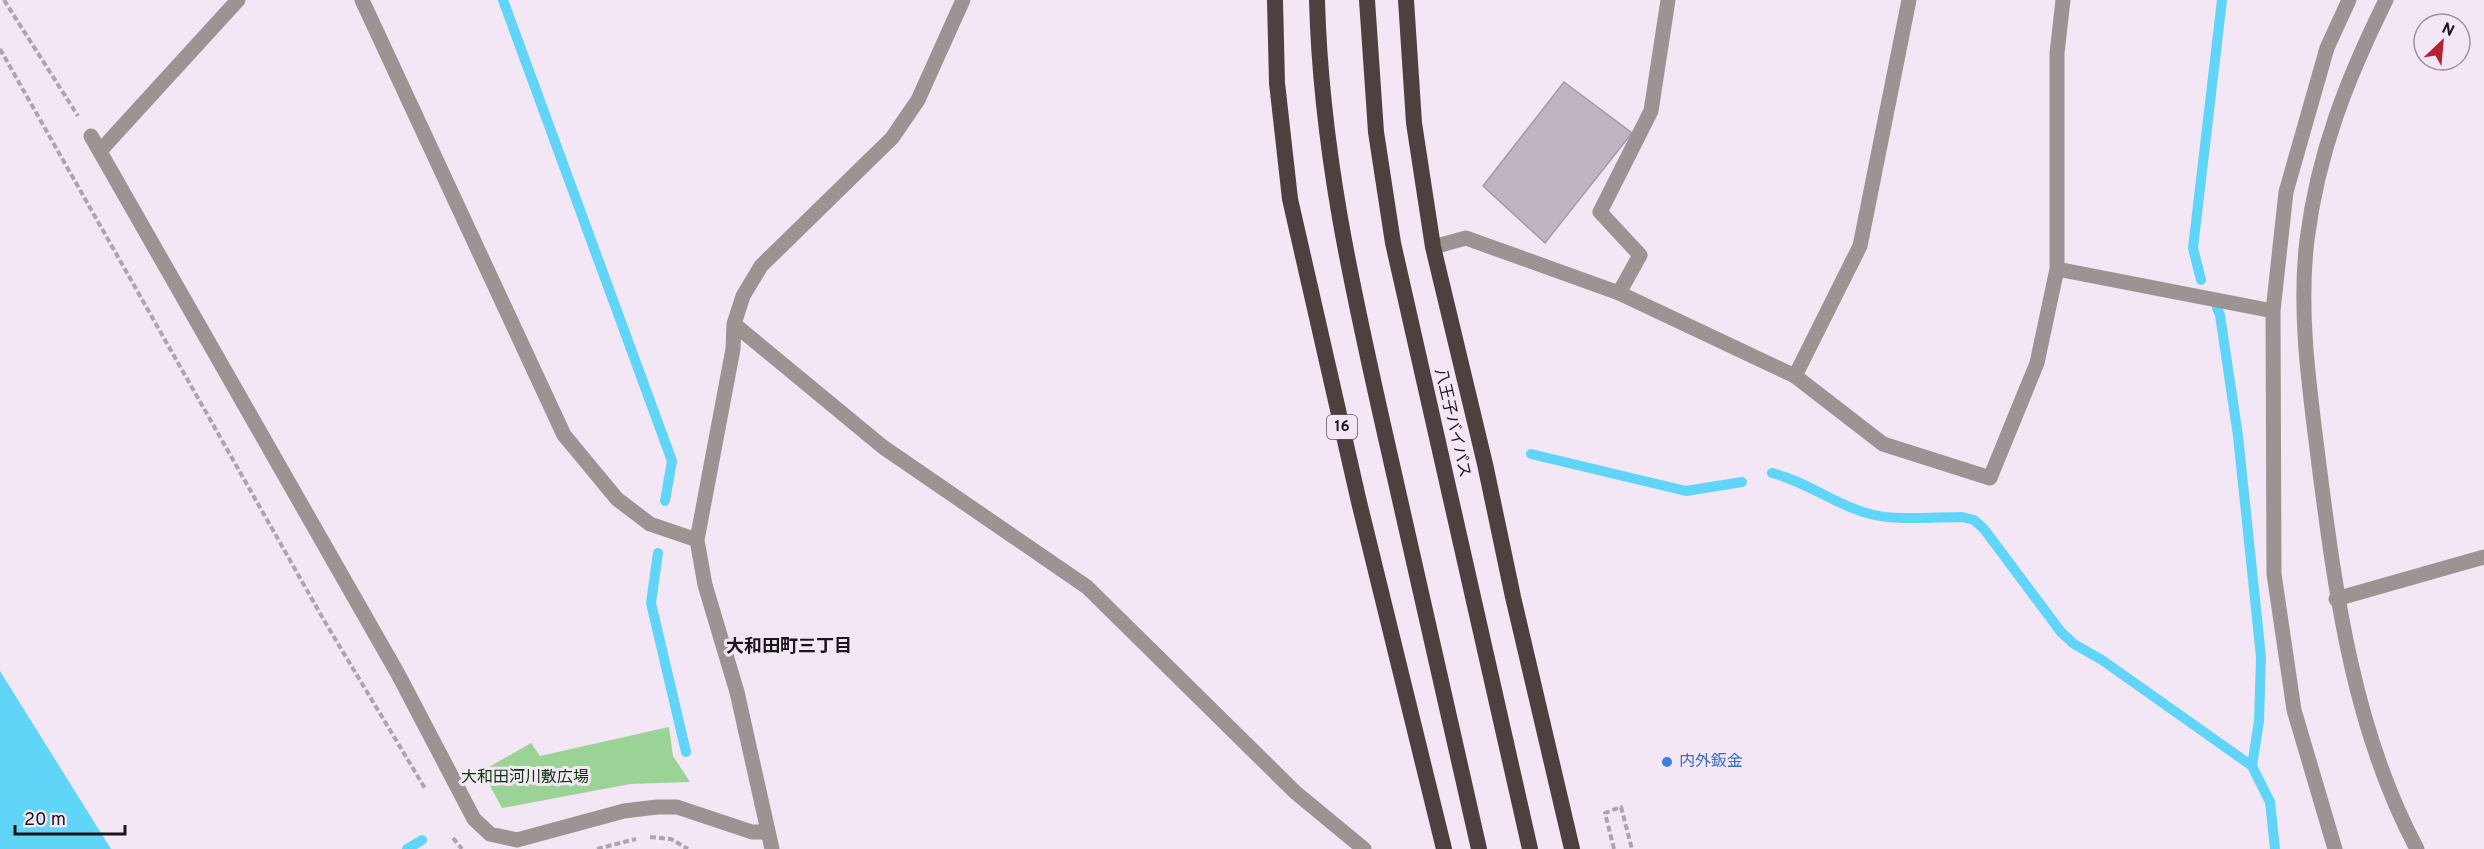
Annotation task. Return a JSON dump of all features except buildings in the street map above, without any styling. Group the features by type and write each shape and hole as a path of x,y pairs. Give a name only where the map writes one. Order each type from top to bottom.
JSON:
{"highway":[{"name":"16","path":"1275,0 1277,83 1290,199 1356,491 1444,849"},
{"name":"16","path":"1317,0 1325,124 1344,252 1479,849"},
{"name":"八王子バイパス","path":"1367,0 1374,114 1393,243 1530,849"},
{"path":"1406,0 1414,123 1433,247 1485,464 1513,597 1572,849"}],"street":[{"path":"100,151 238,0"},
{"path":"362,0 564,435 617,499 650,524 697,540"},
{"path":"772,849 737,692 705,585 697,540 732,349 734,324 743,296 761,266 892,138 918,100 963,0"},
{"path":"1619,293 1640,255 1600,212 1651,111 1668,0"},
{"path":"1795,375 1860,246 1909,0"},
{"path":"1433,247 1466,238 1619,293 1795,375 1883,444 1990,478 2037,363 2056,269 2057,53 2063,0"},
{"path":"2335,849 2294,710 2274,574 2273,311 2286,192 2327,48 2349,0"},
{"path":"2386,0 2339,101 2319,172 2307,241 2308,380 2336,599 2357,693 2398,813 2417,849"},
{"path":"91,136 398,674 474,819 490,834 517,840 624,812 657,807 677,807 752,832 767,832"},
{"path":"2056,269 2273,311"},
{"path":"734,324 883,447 1087,587 1286,784 1364,849"},
{"path":"2336,599 2484,557"}],"path":[{"path":"3,0 91,136"},
{"path":"0,49 320,611 406,755"},
{"path":"1614,849 1605,813 1621,807 1632,849"},
{"path":"646,837 671,838 688,849"},
{"path":"595,849 639,838"}],"green space":[{"name":"大和田河川敷広場","path":"669,727 673,756 690,782 630,784 502,808 482,771 531,743 540,756"}],"water":[{"path":"0,671 111,849 0,849"}],"waterway":[{"path":"503,0 672,461 665,501"},
{"path":"2201,280 2193,248 2222,0"},
{"path":"2217,308 2220,315 2238,436 2261,657 2259,721 2252,766"},
{"path":"1531,454 1686,491 1742,482"},
{"path":"1772,473 1870,514 1903,518 1962,517 1974,520 1984,529 2061,632 2074,644 2102,660 2252,766 2270,802 2275,849"},
{"path":"658,553 651,603 686,752"},
{"path":"407,849 422,840"}],"place":[{"name":"内外鈑金","path":"1667,762"}],"district":[{"name":"大和田町三丁目","path":"789,647"}]}
